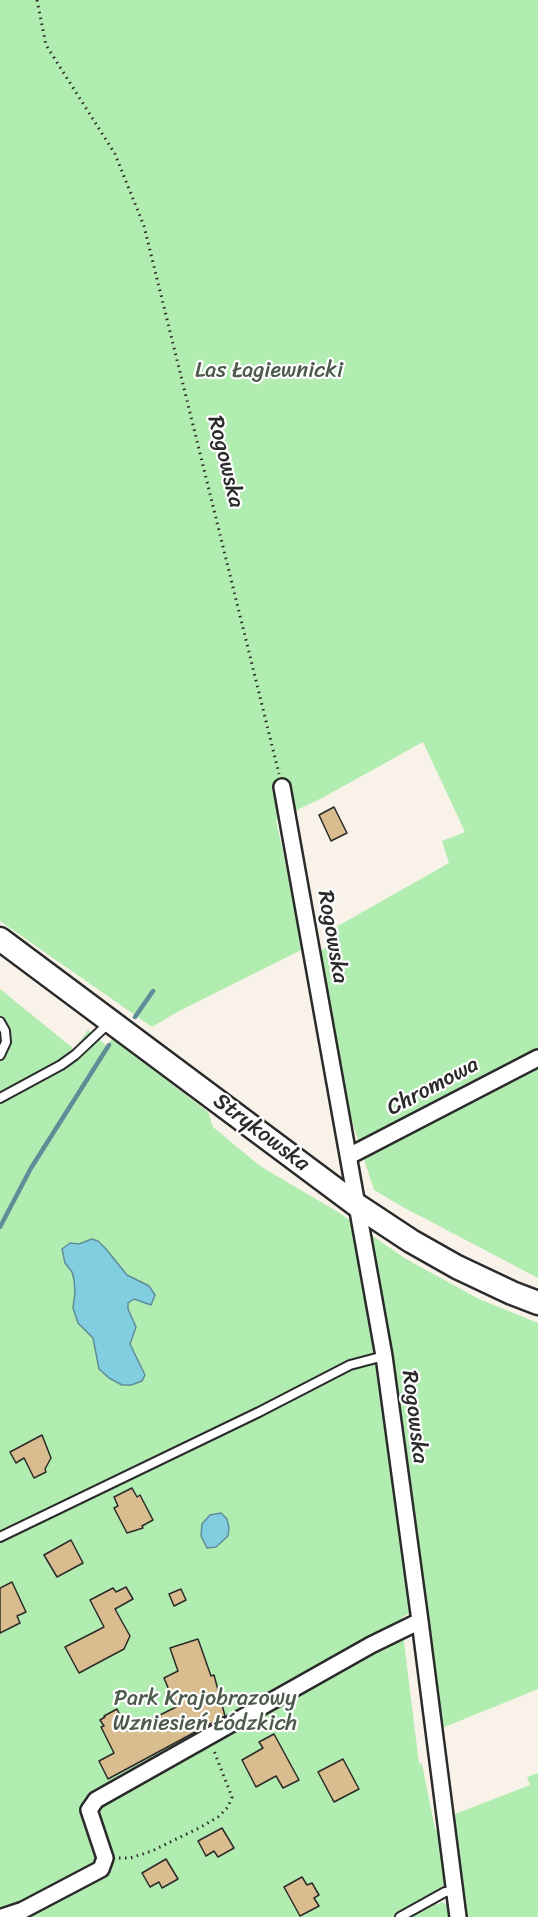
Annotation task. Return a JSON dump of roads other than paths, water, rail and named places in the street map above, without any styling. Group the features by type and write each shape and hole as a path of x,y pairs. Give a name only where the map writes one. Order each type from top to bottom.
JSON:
{"main road":[{"name":"Strykowska","path":"0,939 358,1206 429,1251 484,1280 538,1303"}],"street":[{"name":"Rogowska","path":"282,787 384,1356 458,1917"},
{"name":"Chromowa","path":"349,1156 538,1058"},
{"path":"2,1917 23,1910 101,1869 105,1858 91,1822 89,1810 96,1800 371,1645 420,1621"}],"lane":[{"path":"0,1098 61,1065 111,1021"},
{"path":"0,1022 5,1031 6,1042 0,1055"},
{"path":"0,1537 259,1412 350,1365 384,1356"},
{"path":"400,1917 445,1892 454,1891"}],"water":[{"path":"92,1239 98,1241 106,1249 127,1275 149,1286 155,1295 151,1305 134,1299 128,1303 128,1309 136,1327 130,1344 145,1375 142,1381 131,1385 122,1385 99,1369 93,1338 78,1323 73,1308 74,1280 72,1272 65,1263 62,1249 70,1243 79,1244"},
{"path":"221,1513 227,1519 228,1536 216,1547 207,1548 201,1536 202,1524 210,1515"}],"waterway":[{"path":"135,1017 153,991"},
{"path":"0,1227 31,1168 109,1045"}],"park label":[{"name":"Las Łagiewnicki","path":"269,371"},
{"name":"Park Krajobrazowy Wzniesień Łódzkich","path":"205,1712"}]}
